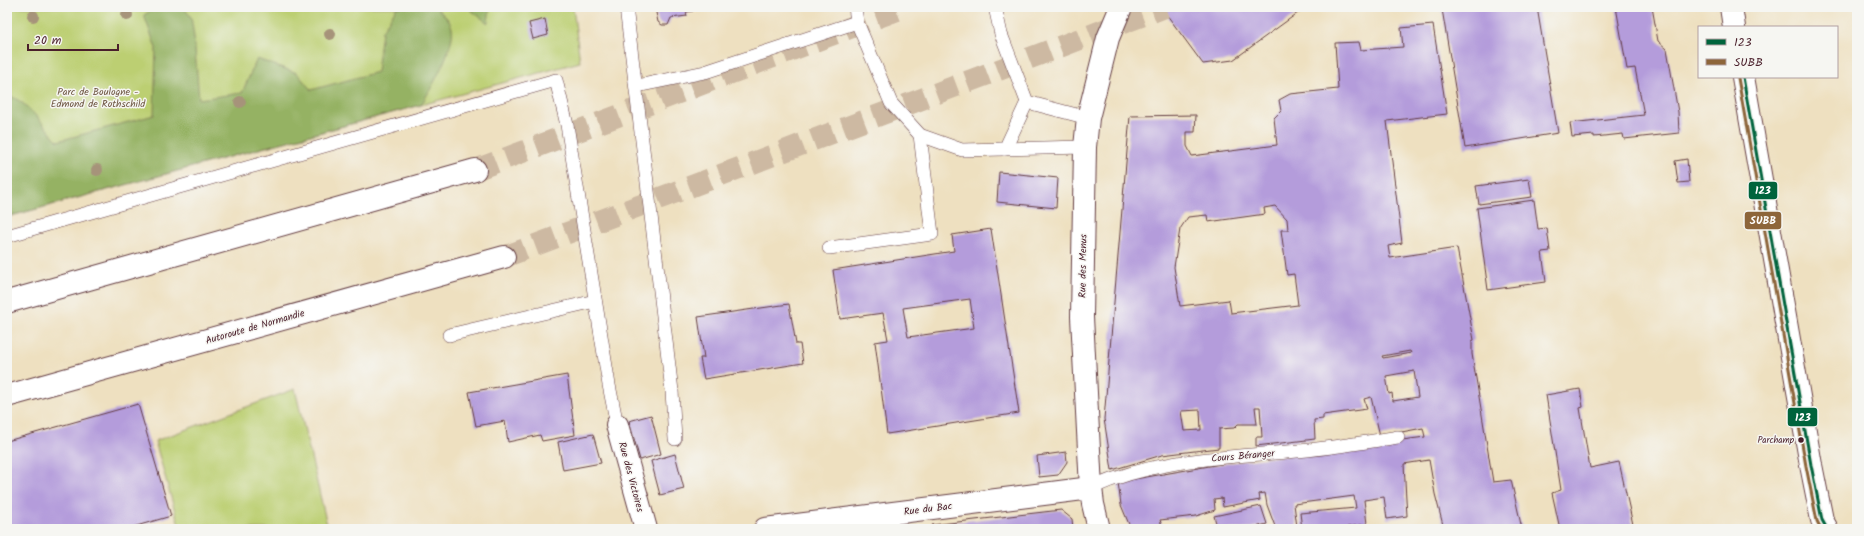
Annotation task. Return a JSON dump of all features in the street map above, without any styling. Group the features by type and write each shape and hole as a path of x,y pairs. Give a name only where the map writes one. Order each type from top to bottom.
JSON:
{"main road":[{"name":"Rue des Menus","path":"1099,529 1091,488 1082,317 1085,147 1088,118 1108,38 1121,7"},
{"path":"1731,7 1734,26"},
{"path":"1743,78 1811,465 1822,520 1827,529"},
{"path":"7,302 475,170"},
{"name":"Autoroute de Normandie","path":"7,396 504,257"},
{"name":"Rue des Victoires","path":"617,425 646,529"},
{"name":"Rue du Bac","path":"765,529 1091,488"}],"lane":[{"path":"626,7 637,86 672,390 675,439"},
{"path":"855,7 857,22 891,103 920,136 962,150 1085,147"},
{"path":"995,7 1001,34 1027,102 1005,149"},
{"path":"637,86 705,72 857,22"},
{"path":"7,236 556,80 567,125 595,301 617,425"},
{"path":"1027,102 1088,118"},
{"path":"829,248 932,234 920,136"},
{"path":"449,335 595,301"},
{"name":"Cours Béranger","path":"1091,488 1116,477 1175,462 1321,449 1398,437"}],"green space":[{"name":"Parc de Boulogne - Edmond de Rothschild","path":"7,7 573,7 580,62 7,217"},
{"path":"157,7 183,7 191,17 199,99 242,93 257,59 297,73 311,90 377,72 382,31 397,7 435,7 449,22 452,28 452,36 441,68 421,105 7,217 7,95 15,98 28,108 58,141 154,115 156,48 144,15"},
{"path":"467,7 490,7 488,23 468,8"},
{"path":"295,389 328,529 180,529 155,441"}],"building":[{"path":"650,7 692,7 693,11 686,12 687,16 671,18 668,25 662,25 658,22 655,8 650,9"},
{"path":"1166,7 1306,7 1233,60 1203,64 1164,11"},
{"path":"1456,7 1537,7 1558,133 1465,148 1442,9"},
{"path":"1616,7 1652,7 1658,41 1667,49 1678,112 1679,133 1624,139 1623,134 1594,137 1594,135 1572,137 1570,123 1644,115 1635,68 1627,69"},
{"path":"545,19 548,35 533,39 529,23"},
{"path":"1433,25 1447,114 1387,121 1402,243 1388,246 1390,258 1457,248 1474,340 1472,341 1472,354 1493,482 1511,480 1522,529 1444,529 1435,494 1429,460 1404,464 1407,516 1387,519 1384,497 1364,500 1367,524 1347,527 1347,529 1302,529 1300,513 1356,508 1354,496 1294,504 1297,527 1276,529 1267,505 1265,493 1259,494 1260,500 1223,507 1222,498 1214,499 1215,510 1196,516 1160,520 1163,529 1131,529 1121,505 1118,482 1221,464 1425,437 1423,428 1380,436 1371,397 1364,399 1367,409 1323,415 1323,419 1314,420 1315,439 1256,446 1256,437 1262,437 1260,407 1255,407 1257,424 1238,424 1234,428 1219,429 1219,448 1162,455 1112,470 1104,419 1130,116 1196,115 1195,132 1187,132 1187,146 1192,156 1277,145 1274,118 1281,111 1279,100 1290,94 1338,89 1335,43 1359,42 1361,50 1403,47 1401,28","holes":["1275,206 1287,219 1288,230 1281,230 1287,275 1294,274 1298,305 1231,313 1229,300 1180,306 1174,267 1180,229 1188,217 1207,215 1208,222 1265,214 1264,208","1410,351 1411,353 1383,358 1382,356","1414,371 1418,397 1393,401 1392,393 1389,394 1386,376","1200,410 1201,430 1184,431 1181,411"]},
{"path":"1687,159 1689,182 1678,183 1675,161"},
{"path":"999,172 1058,178 1056,208 997,202"},
{"path":"1529,179 1532,197 1479,204 1476,186"},
{"path":"1534,200 1538,229 1547,228 1550,251 1542,252 1546,282 1488,290 1477,208"},
{"path":"991,229 1019,413 887,434 875,342 888,340 883,313 840,319 833,270 954,251 952,235","holes":["970,299 974,328 908,337 903,308"]},
{"path":"789,304 796,344 800,344 803,363 704,379 700,358 704,358 698,317"},
{"path":"567,375 575,435 542,441 540,435 508,442 505,421 476,426 469,392"},
{"path":"1580,389 1583,407 1580,408 1590,468 1619,462 1634,529 1560,529 1552,493 1561,490 1546,395"},
{"path":"138,404 171,516 126,529 7,529 7,441"},
{"path":"651,415 661,454 640,460 629,421"},
{"path":"593,434 601,463 563,470 558,442"},
{"path":"1066,452 1067,462 1058,475 1039,477 1037,456"},
{"path":"675,454 684,489 660,495 651,461"},
{"path":"1261,506 1267,524 1248,529 1205,529 1217,526 1214,516"},
{"path":"1061,510 1072,519 1073,529 933,529 932,525"}],"tunnel":[{"path":"475,170 905,7"},
{"path":"504,257 1165,7"}],"transit line":[{"name":"SUBB","path":"1738,78 1806,466 1817,521 1821,529"},
{"name":"123","path":"1743,78 1811,465 1822,520 1827,529"}],"place":[{"name":"Parchamp","path":"1801,440"}]}
